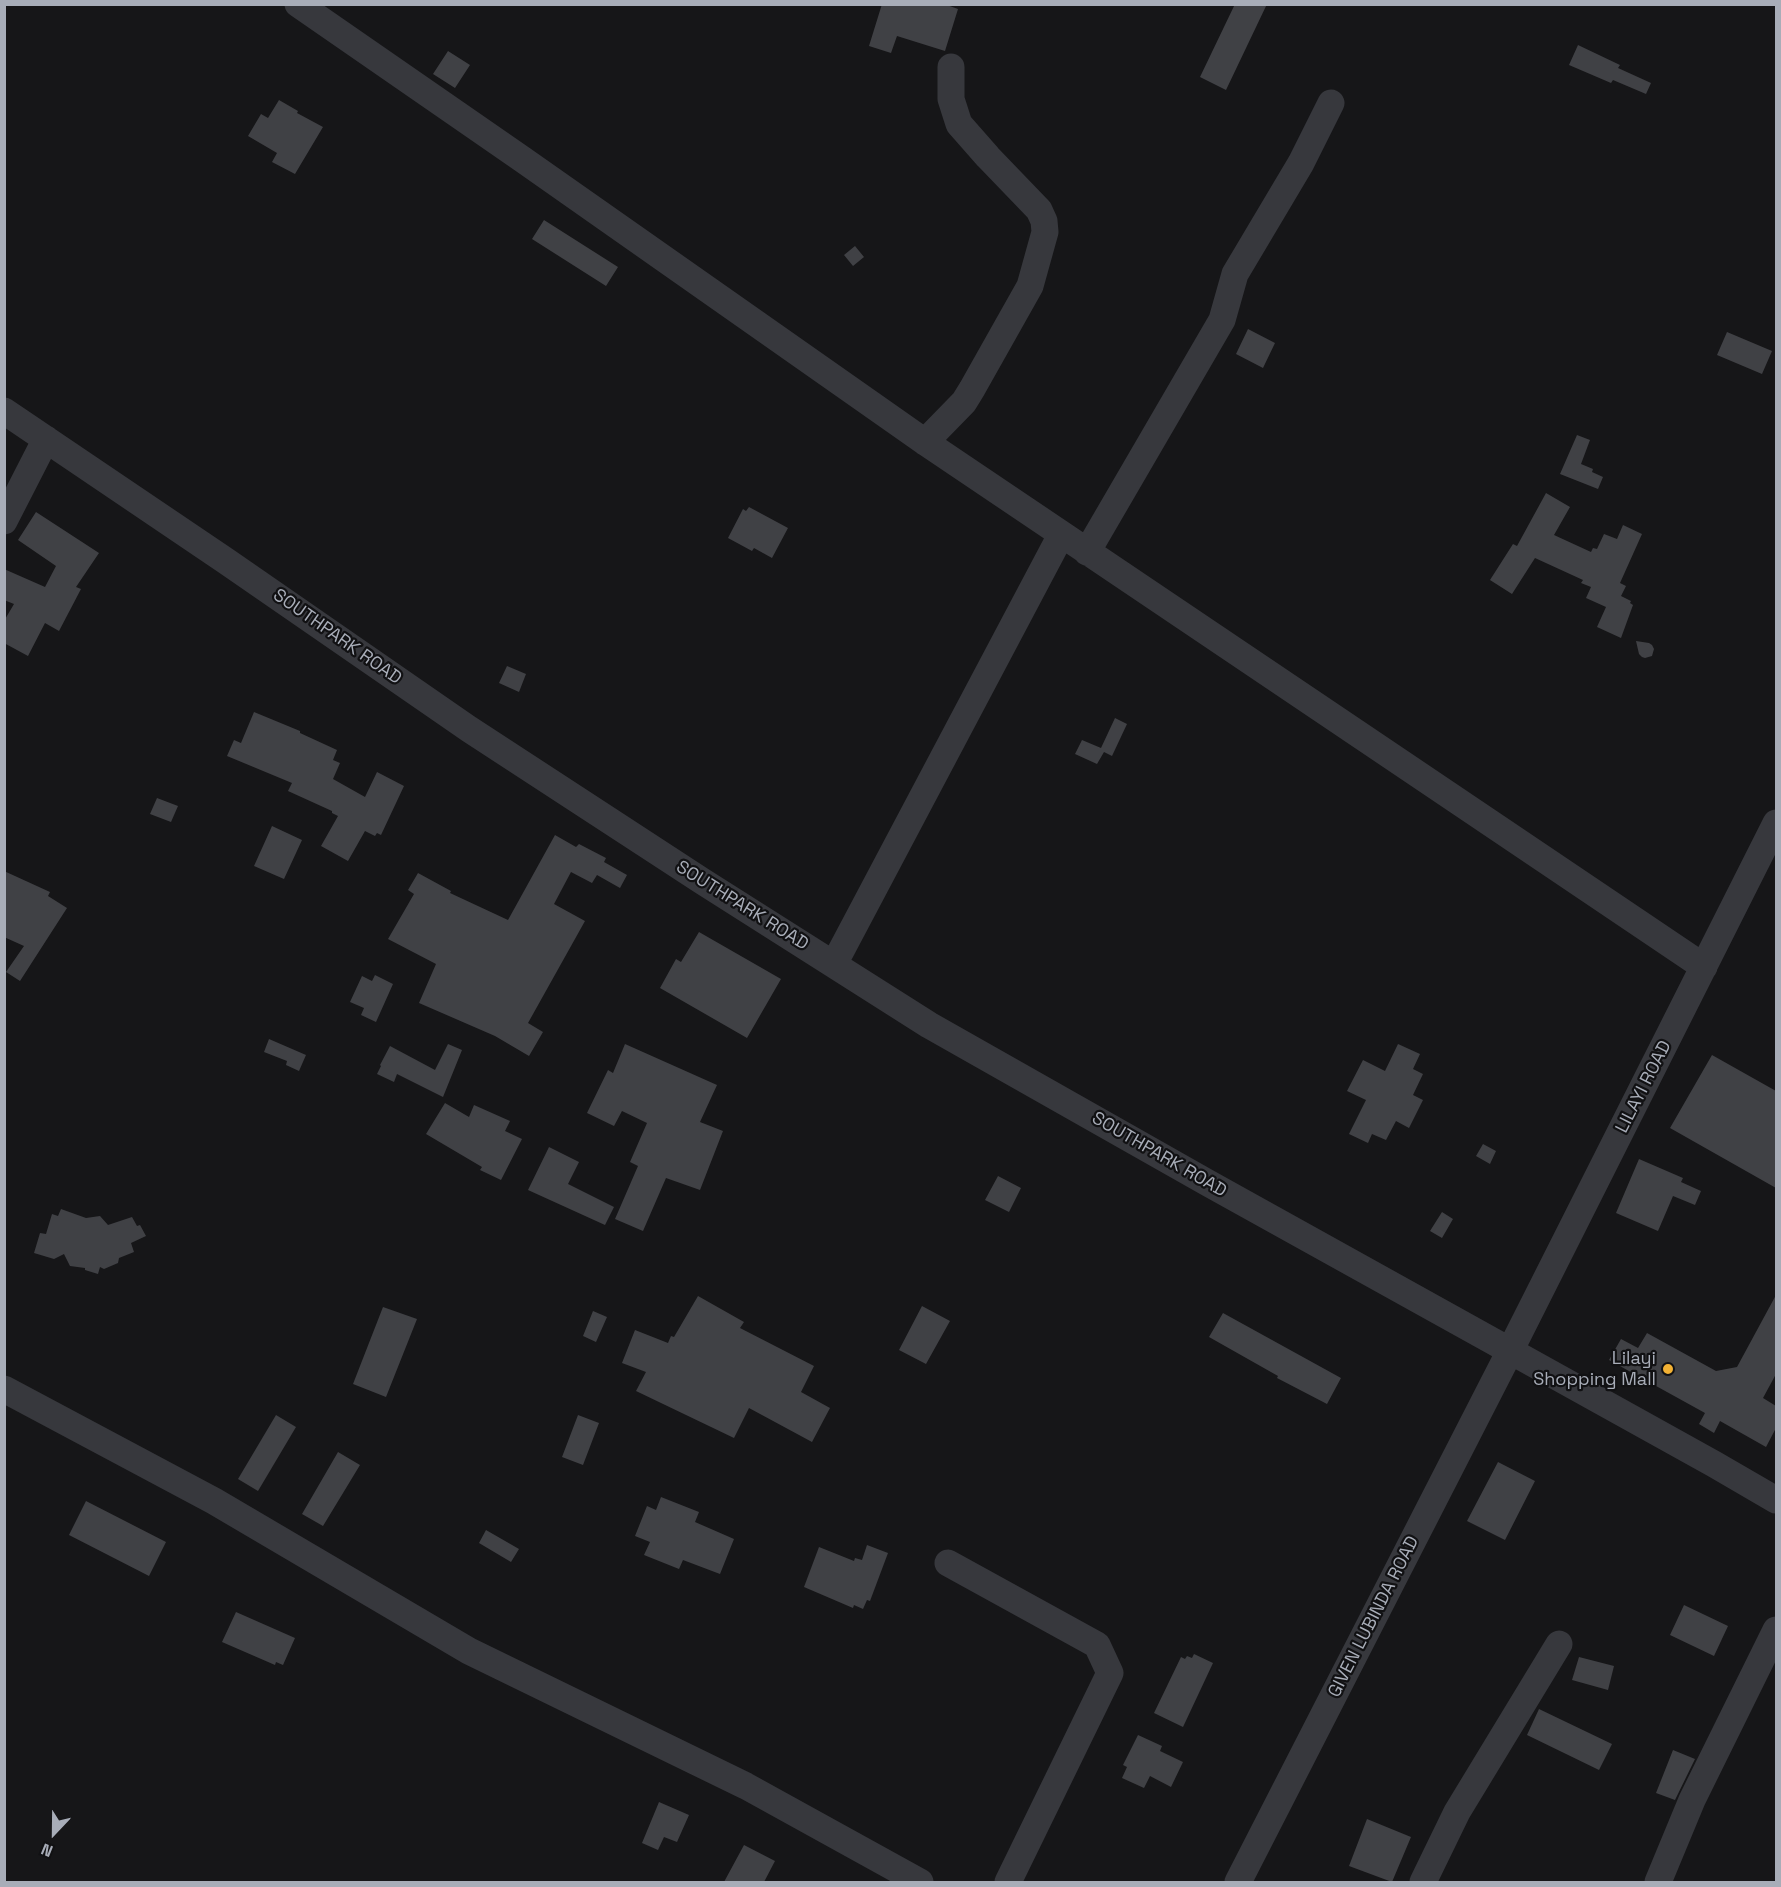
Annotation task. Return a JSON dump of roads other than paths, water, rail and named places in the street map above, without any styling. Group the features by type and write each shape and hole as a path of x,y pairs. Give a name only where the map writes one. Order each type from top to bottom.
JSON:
{"street":[{"path":"298,4 926,442 1704,967"},
{"path":"926,442 964,402 972,389 1030,286 1045,232 1044,221 1039,210 959,124 951,99 951,67"},
{"path":"1087,552 1222,320 1234,274 1301,163 1330,103"},
{"name":"SOUTHPARK ROAD","path":"4,411 470,729 702,882 940,1031 1208,1184 1776,1500"},
{"path":"4,521 46,439"},
{"path":"834,964 1062,535"},
{"name":"LILAYI ROAD","path":"1510,1351 1776,823"},
{"name":"GIVEN LUBINDA ROAD","path":"1238,1882 1510,1351"},
{"path":"4,1389 214,1502 470,1651 746,1786 920,1882"},
{"path":"948,1563 1097,1645 1110,1673 1008,1882"},
{"path":"1658,1882 1692,1800 1776,1630"},
{"path":"1423,1882 1456,1812 1559,1644"}],"place":[{"name":"Lilayi Shopping Mall","path":"1668,1369"}]}
